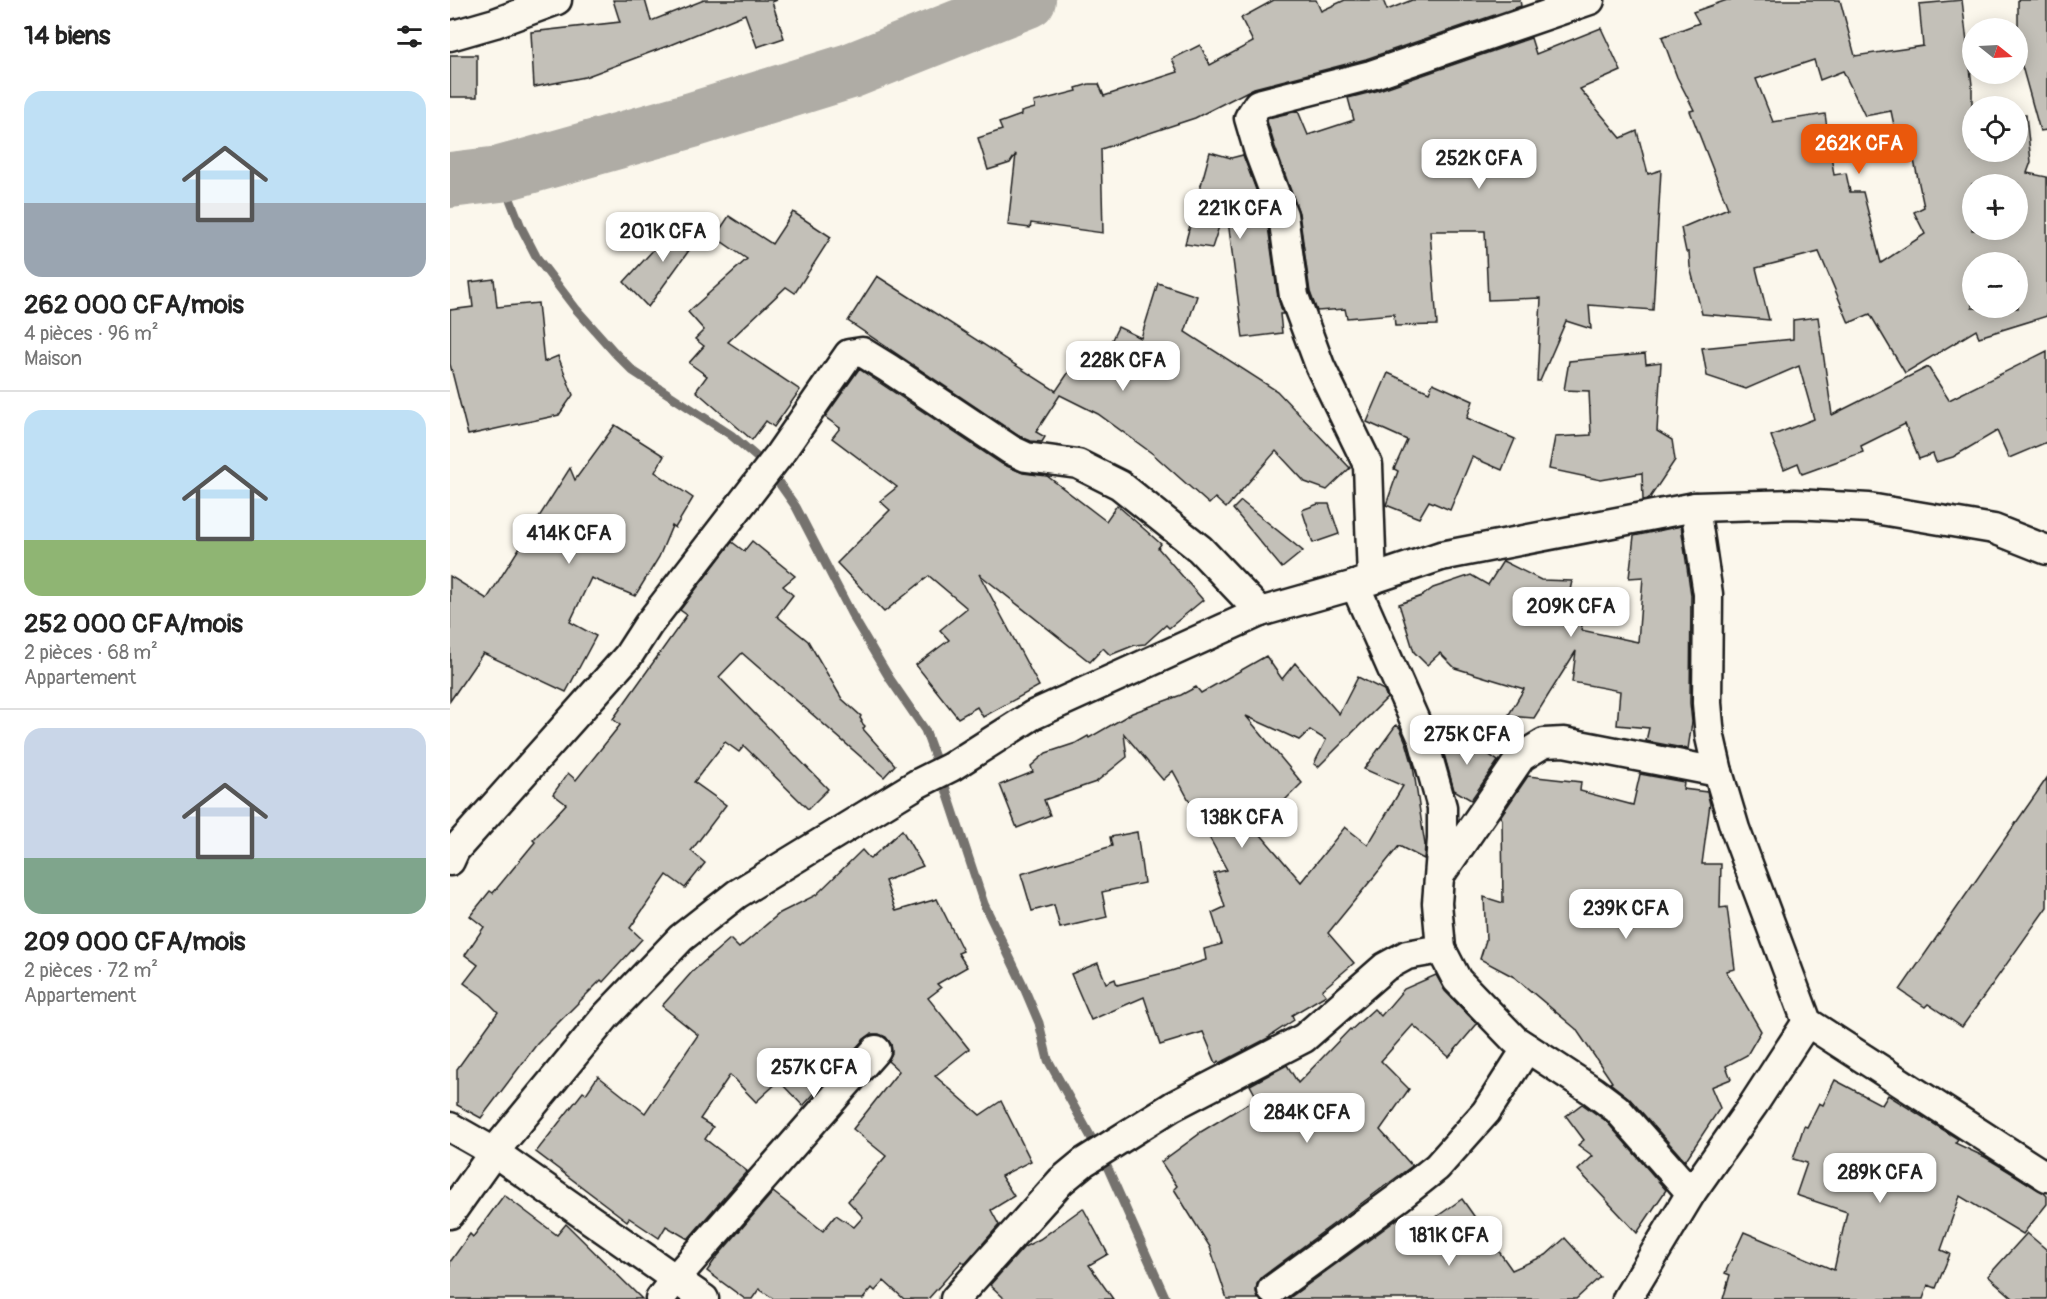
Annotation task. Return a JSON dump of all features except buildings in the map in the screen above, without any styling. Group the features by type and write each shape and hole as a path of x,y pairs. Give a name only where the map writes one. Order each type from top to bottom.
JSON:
{"street":[{"path":"450,36 495,23 557,0"},
{"path":"1590,0 1371,75 1258,104 1249,118 1259,152 1283,215 1294,296 1320,366 1368,465 1364,583 1424,739 1442,807 1437,903 1442,949 1456,980 1515,1040 1593,1090 1617,1109 1691,1193"},
{"path":"450,861 455,850 627,656 648,625 779,455 849,354 862,352 1011,450 1026,457 1078,464 1120,485 1200,549 1260,612"},
{"path":"450,1214 494,1152 606,1016 681,938 737,894 917,784 951,767 1033,715 1260,612 1364,583 1441,556 1695,507 1795,504 1869,508 1994,529 2047,550"},
{"path":"1695,507 1708,594 1707,703 1710,737 1739,840 1807,1022 2047,1177"},
{"path":"1440,875 1521,757 1544,743 1564,742 1718,772"},
{"path":"955,1299 1061,1181 1084,1162 1173,1106 1304,1038 1385,966 1407,955 1442,949"},
{"path":"1627,1299 1691,1193 1753,1105 1807,1022"},
{"path":"1272,1290 1437,1167 1486,1112 1527,1048"},
{"path":"668,1289 876,1050"},
{"path":"450,1127 494,1152 668,1289 704,1299"}],"waterway":[{"path":"450,180 500,174 692,120 850,71 1028,0"},
{"path":"500,174 521,227 537,258 576,309 633,371 731,435 767,466 796,507 852,615 890,679 925,730 984,904 1039,1023 1048,1060 1106,1164 1166,1299"}]}
